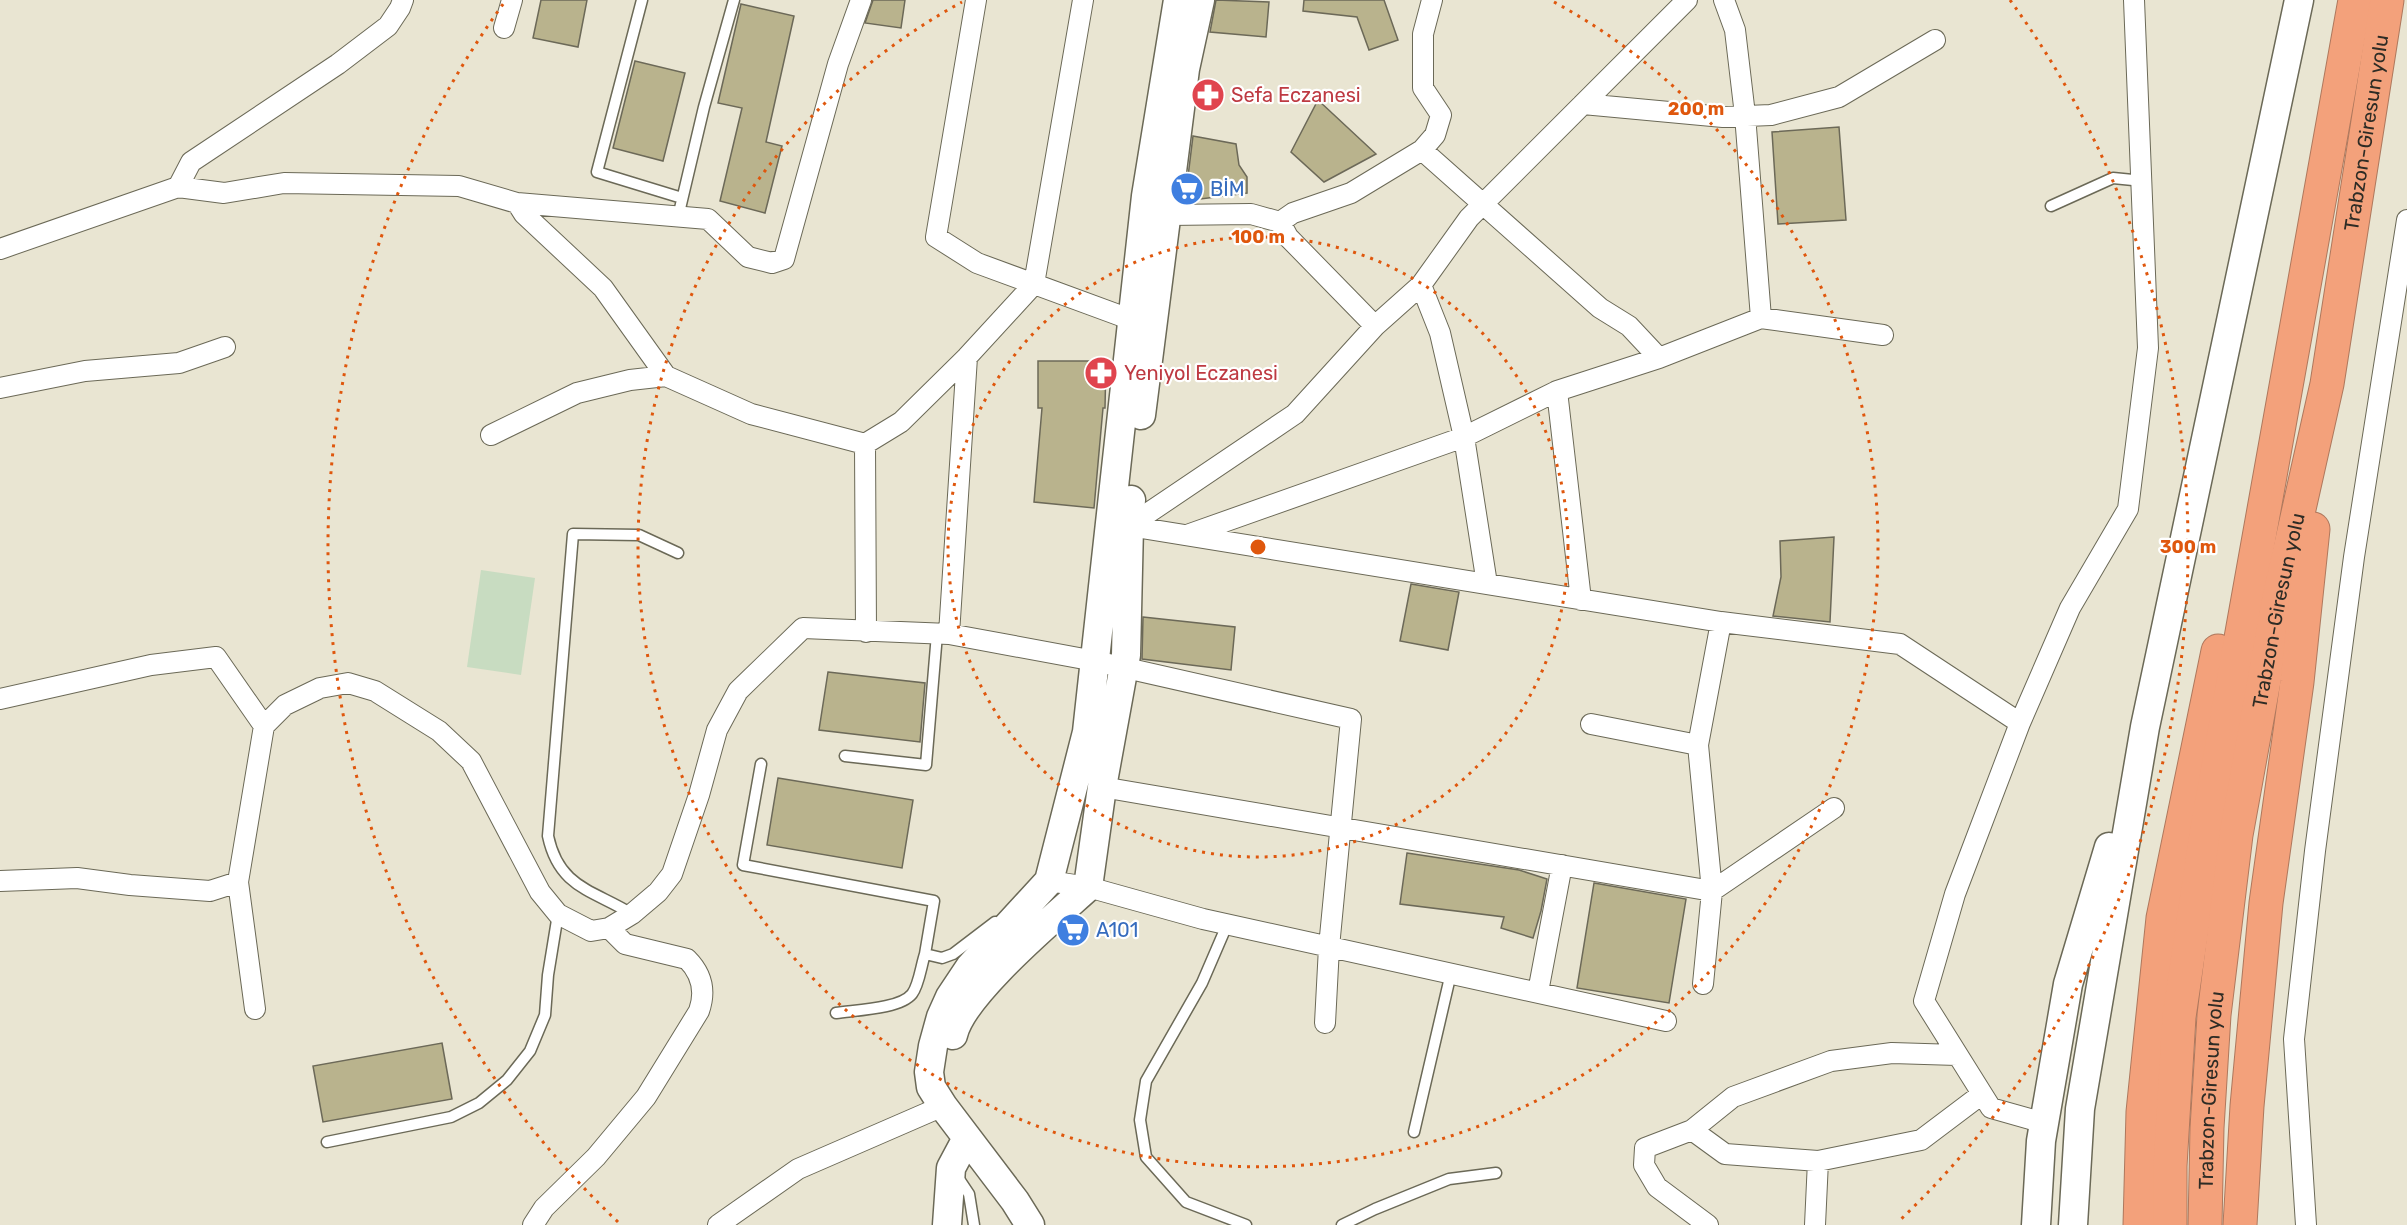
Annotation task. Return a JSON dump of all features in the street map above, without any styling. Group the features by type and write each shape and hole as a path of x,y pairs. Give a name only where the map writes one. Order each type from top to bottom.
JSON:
{"highway":[{"name":"Trabzon-Giresun yolu","path":"2205,1225 2207,1128 2221,834 2289,370 2355,0"},
{"name":"Trabzon-Giresun yolu","path":"2170,1225 2170,1166 2179,1017 2279,598 2327,384 2387,0"},
{"path":"2140,1225 2143,1112 2163,918 2211,679 2289,370"},
{"path":"2240,1225 2247,1106 2266,903 2297,682 2327,384"}],"street":[{"path":"178,187 191,162 338,64 388,26 403,0"},
{"path":"504,28 512,0"},
{"path":"0,249 178,187 224,192 284,183 459,186 517,203 680,207 708,219 748,257 772,263 784,259 838,63 861,0"},
{"path":"976,0 936,237 977,263 1143,324"},
{"path":"517,203 524,214 603,288 666,376 750,414 865,444 901,422 968,357 1034,284 1083,0"},
{"path":"942,1104 947,1085 954,1030 967,1006 1026,943 1088,887 1102,787 1126,655 1129,526 1143,324 1146,196 1178,0"},
{"path":"1030,1225 1015,1201 942,1104 931,1087 929,1072 941,1017 950,997 969,967 1049,881 1087,732 1143,324 1168,215 1185,69 1200,0"},
{"path":"1280,222 1293,213 1351,193 1422,150 1435,135 1441,115 1424,88 1423,34 1432,0"},
{"path":"1129,526 1295,414 1375,326 1421,285 1469,218 1687,0"},
{"path":"1724,0 1735,30 1745,115 1761,318"},
{"path":"2044,1123 1991,1108 1924,1001 1955,894 2020,723 2070,608 2128,508 2148,348 2134,0"},
{"path":"2073,1225 2080,1109 2145,727 2299,0"},
{"path":"1583,104 1723,117 1771,115 1839,97 1935,40"},
{"path":"1422,150 1600,308 1629,326 1659,358"},
{"path":"1168,215 1251,214 1280,222 1288,237 1375,326"},
{"path":"2306,1225 2294,1039 2354,557 2407,220"},
{"path":"1421,285 1440,333 1464,437 1487,584"},
{"path":"1184,536 1464,437 1557,391 1659,358 1761,318 1883,335"},
{"path":"0,388 86,371 179,363 225,347"},
{"path":"943,634 968,357"},
{"path":"491,435 577,393 630,380 666,376"},
{"path":"1557,391 1581,600"},
{"path":"865,444 866,632"},
{"path":"1129,526 1720,622 1900,644 2020,723"},
{"path":"1703,984 1712,891 1698,745 1720,622"},
{"path":"255,1009 238,882 264,726 285,705 320,688 348,683 375,691 439,731 471,762 540,892 558,914 591,931 609,928 632,914 658,892 672,874 699,795 717,730 738,691 803,628 943,634 1124,667 1351,719 1329,947 1325,1023"},
{"path":"0,699 151,665 216,657 264,726"},
{"path":"1591,724 1698,745"},
{"path":"2036,1225 2044,1123 2068,984 2145,727"},
{"path":"1102,787 1712,891 1834,808"},
{"path":"1538,992 1562,866"},
{"path":"0,881 77,878 130,885 210,891 238,882"},
{"path":"1049,881 1088,887 1227,925 1666,1021"},
{"path":"533,1225 544,1208 596,1157 646,1097 699,1011 702,1000 701,979 687,959 625,945 609,928"},
{"path":"1708,1225 1657,1187 1644,1165 1645,1148 1692,1130 1733,1097 1831,1061 1892,1053 1957,1055"},
{"path":"1692,1130 1725,1154 1818,1161 1921,1140 1982,1094"},
{"path":"718,1225 798,1169 942,1104"},
{"path":"947,1225 951,1168 967,1138"},
{"path":"1815,1225 1818,1161"}],"lane":[{"path":"642,0 597,172 680,207 734,0"},
{"path":"2051,206 2113,178 2143,181"},
{"path":"632,914 615,903 575,884 565,875 554,856 548,836 573,534 639,535 678,553"},
{"path":"845,756 926,765 943,634"},
{"path":"761,764 743,865 934,901 925,954 914,993 906,1000 888,1005 836,1013"},
{"path":"925,954 942,958 953,954 1007,913 1039,884 1049,881"},
{"path":"327,1142 451,1117 479,1103 507,1080 530,1051 545,1015 548,975 558,914"},
{"path":"1227,925 1202,983 1146,1081 1140,1120 1146,1157 1186,1202 1246,1225"},
{"path":"1414,1132 1451,973"},
{"path":"951,1168 969,1194 974,1225"},
{"path":"1342,1225 1449,1179 1496,1173"}],"green space":[{"path":"481,570 535,578 521,675 467,667"}],"building":[{"path":"541,0 587,0 578,47 533,38"},
{"path":"873,0 905,0 901,28 865,23"},
{"path":"1216,0 1269,2 1266,37 1210,32"},
{"path":"1304,0 1384,0 1398,40 1369,50 1357,17 1303,11"},
{"path":"741,4 794,16 766,142 782,146 765,213 720,201 742,108 718,103"},
{"path":"635,61 685,73 663,161 613,148"},
{"path":"1318,100 1376,154 1324,182 1291,152"},
{"path":"1839,127 1846,220 1778,224 1772,132"},
{"path":"1193,136 1236,144 1239,165 1247,177 1247,193 1185,201"},
{"path":"1038,361 1106,361 1105,408 1103,408 1094,508 1034,502 1042,408 1038,408"},
{"path":"1834,537 1830,622 1773,616 1781,577 1780,541"},
{"path":"1411,584 1459,592 1448,650 1400,641"},
{"path":"1143,617 1235,627 1231,670 1142,659"},
{"path":"828,672 925,683 920,742 819,730"},
{"path":"778,778 913,800 902,868 767,845"},
{"path":"1407,853 1519,870 1547,879 1533,938 1501,928 1504,917 1400,904"},
{"path":"1594,883 1686,899 1669,1003 1577,988"},
{"path":"442,1043 452,1099 323,1122 313,1066"}],"place":[{"name":"Sefa Eczanesi","path":"1208,95"},
{"name":"BİM","path":"1187,189"},
{"name":"Yeniyol Eczanesi","path":"1101,373"},
{"name":"A101","path":"1073,930"}]}
